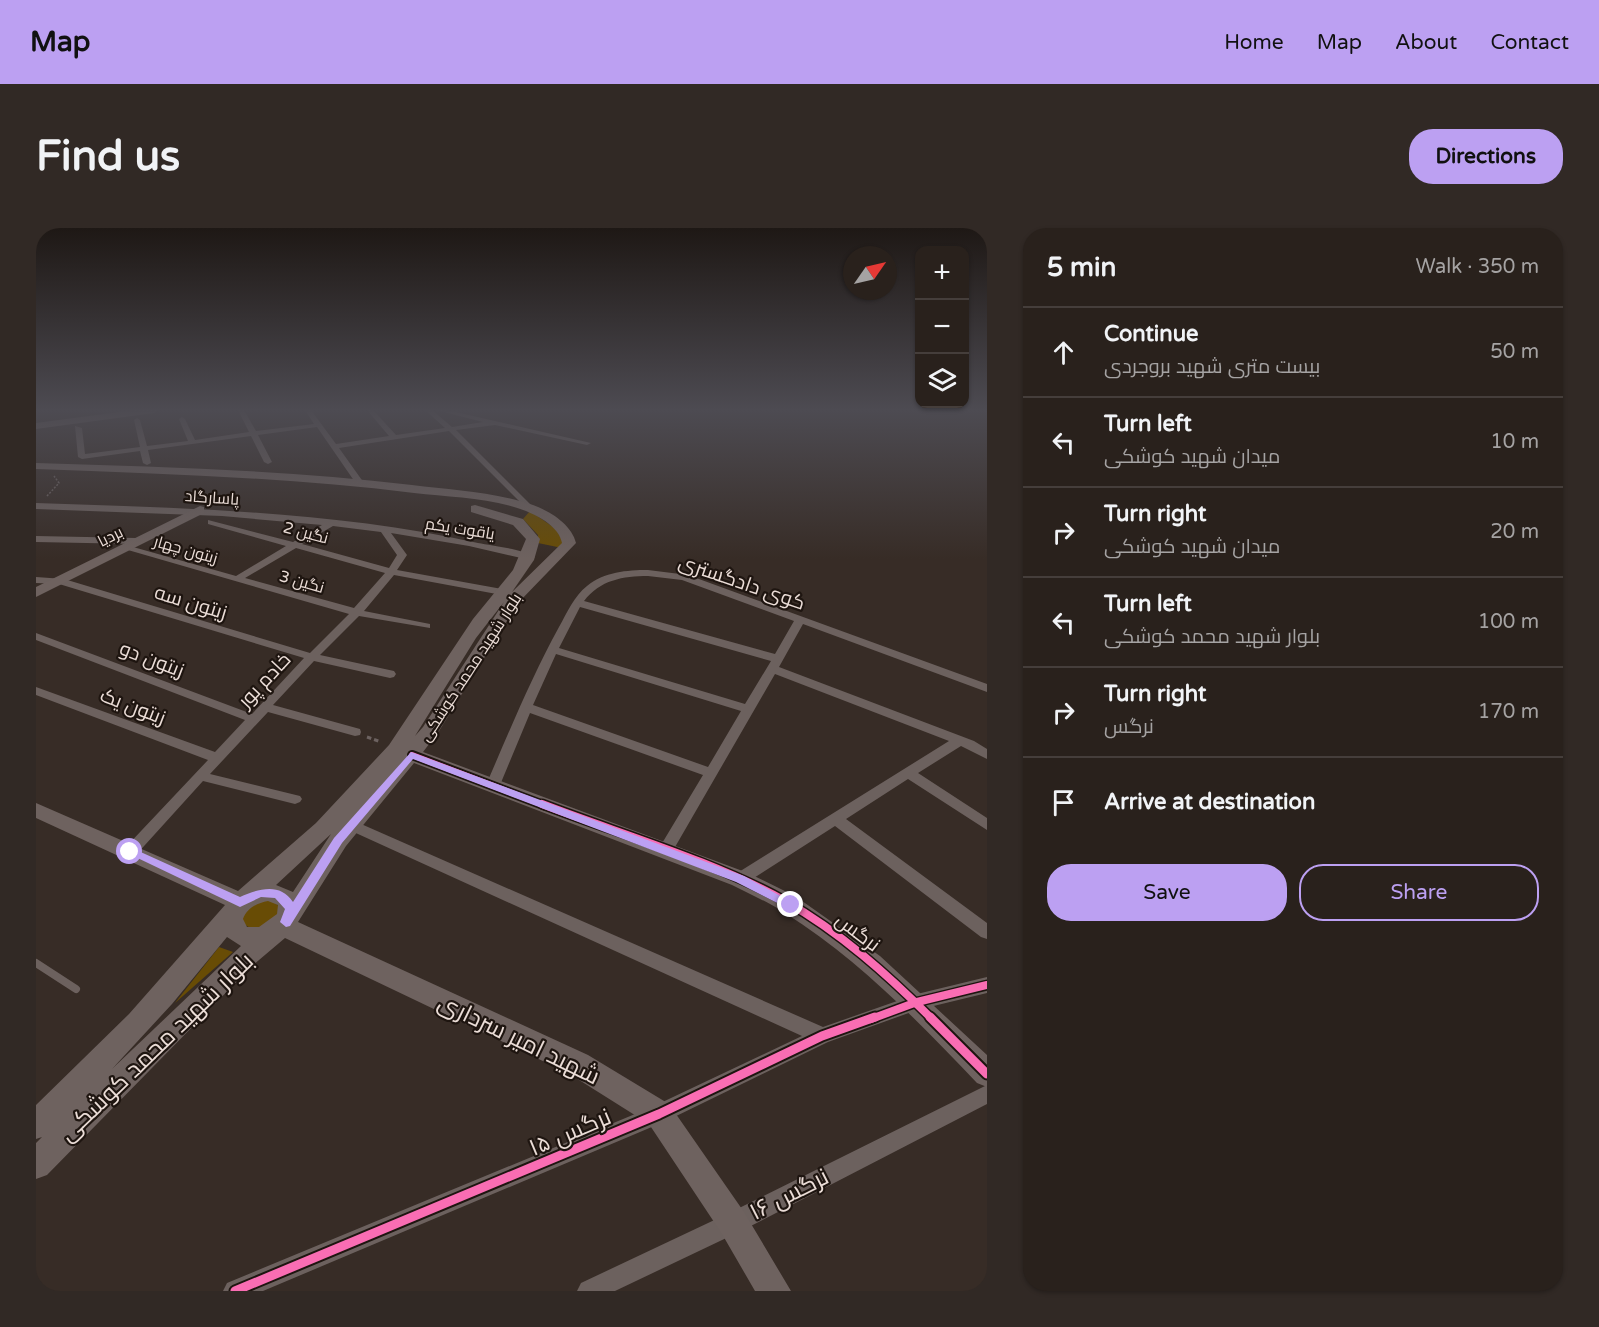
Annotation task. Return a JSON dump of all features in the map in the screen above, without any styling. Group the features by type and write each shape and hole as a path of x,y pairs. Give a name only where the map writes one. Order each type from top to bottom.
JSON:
{"main road":[{"path":"36,466 231,473 360,483 528,507 548,518 562,530 569,544 565,551 531,550 527,531 515,520 465,507 365,493 221,482 36,475"},
{"path":"515,520 528,507"},
{"name":"بردیا","path":"36,593 200,510"},
{"name":"بلوار شهید محمد کوشکی","path":"36,1164 244,958 282,926 317,871 404,752 430,701 467,640 531,550"},
{"name":"بلوار شهید محمد کوشکی","path":"36,1125 85,1079 193,964 239,905 317,837 404,752 452,700 512,601 527,583 565,551"},
{"name":"نرگس","path":"404,752 740,879 791,905 855,949 917,1002 987,1074"},
{"path":"36,810 130,852 239,905"},
{"path":"260,893 277,894 284,897 291,908 282,926 259,938 242,936 232,926 239,905 260,893"},
{"name":"شهید امیر سرداری","path":"282,926 578,1065 659,1114 733,1223 774,1291"}],"street":[{"path":"344,460 360,483"},
{"path":"481,460 528,507"},
{"name":"پاسارگاد","path":"36,506 200,510 331,523 385,531"},
{"name":"نگین 2","path":"211,522 393,572 502,592"},
{"path":"237,579 331,523"},
{"path":"385,531 402,555 393,572"},
{"name":"یاقوت یکم","path":"385,531 531,550"},
{"name":"زیتون چهار","path":"36,539 132,545 237,579"},
{"name":"خادم پور","path":"130,852 312,657 359,613 393,572"},
{"name":"کوی دادگستری","path":"493,785 552,649 578,603 591,587 606,579 651,572 684,577 987,688"},
{"name":"نگین 3","path":"237,579 359,613 426,626"},
{"name":"زیتون سه","path":"36,580 60,581 312,657 390,674"},
{"path":"578,603 775,664 959,741 987,755"},
{"path":"666,850 800,621"},
{"name":"زیتون دو","path":"36,636 254,718"},
{"path":"552,649 748,710"},
{"name":"زیتون یک","path":"36,690 217,758"},
{"path":"265,707 355,732"},
{"path":"526,707 711,773"},
{"path":"740,879 959,741"},
{"path":"908,773 987,825"},
{"path":"200,776 294,799"},
{"path":"836,819 987,932"},
{"path":"352,825 822,1036"},
{"name":"نرگس ۱۵","path":"236,1291 659,1114 822,1036 917,1002 987,985"},
{"name":"نرگس ۱۶","path":"589,1291 733,1223 987,1094"}],"lane":[{"path":"36,963 76,989"}],"path":[{"path":"45,498 59,483 53,476"},
{"path":"355,732 404,752"}],"shaded area":[{"path":"530,511 556,529 564,543 562,548 538,543 538,535 523,519"},
{"path":"271,899 282,909 269,927 254,928 244,924 242,921 246,906"},
{"path":"219,947 233,952 175,1003"}],"cycle path":[{"path":"412,755 740,879 787,902 871,963 942,1028 987,1074"},
{"path":"235,1291 659,1114 822,1036 917,1002 987,985"}],"route":[{"path":"130,852 240,902 260,893 269,892 284,897 291,908 286,922 338,840 411,755 740,879 791,905"}]}
